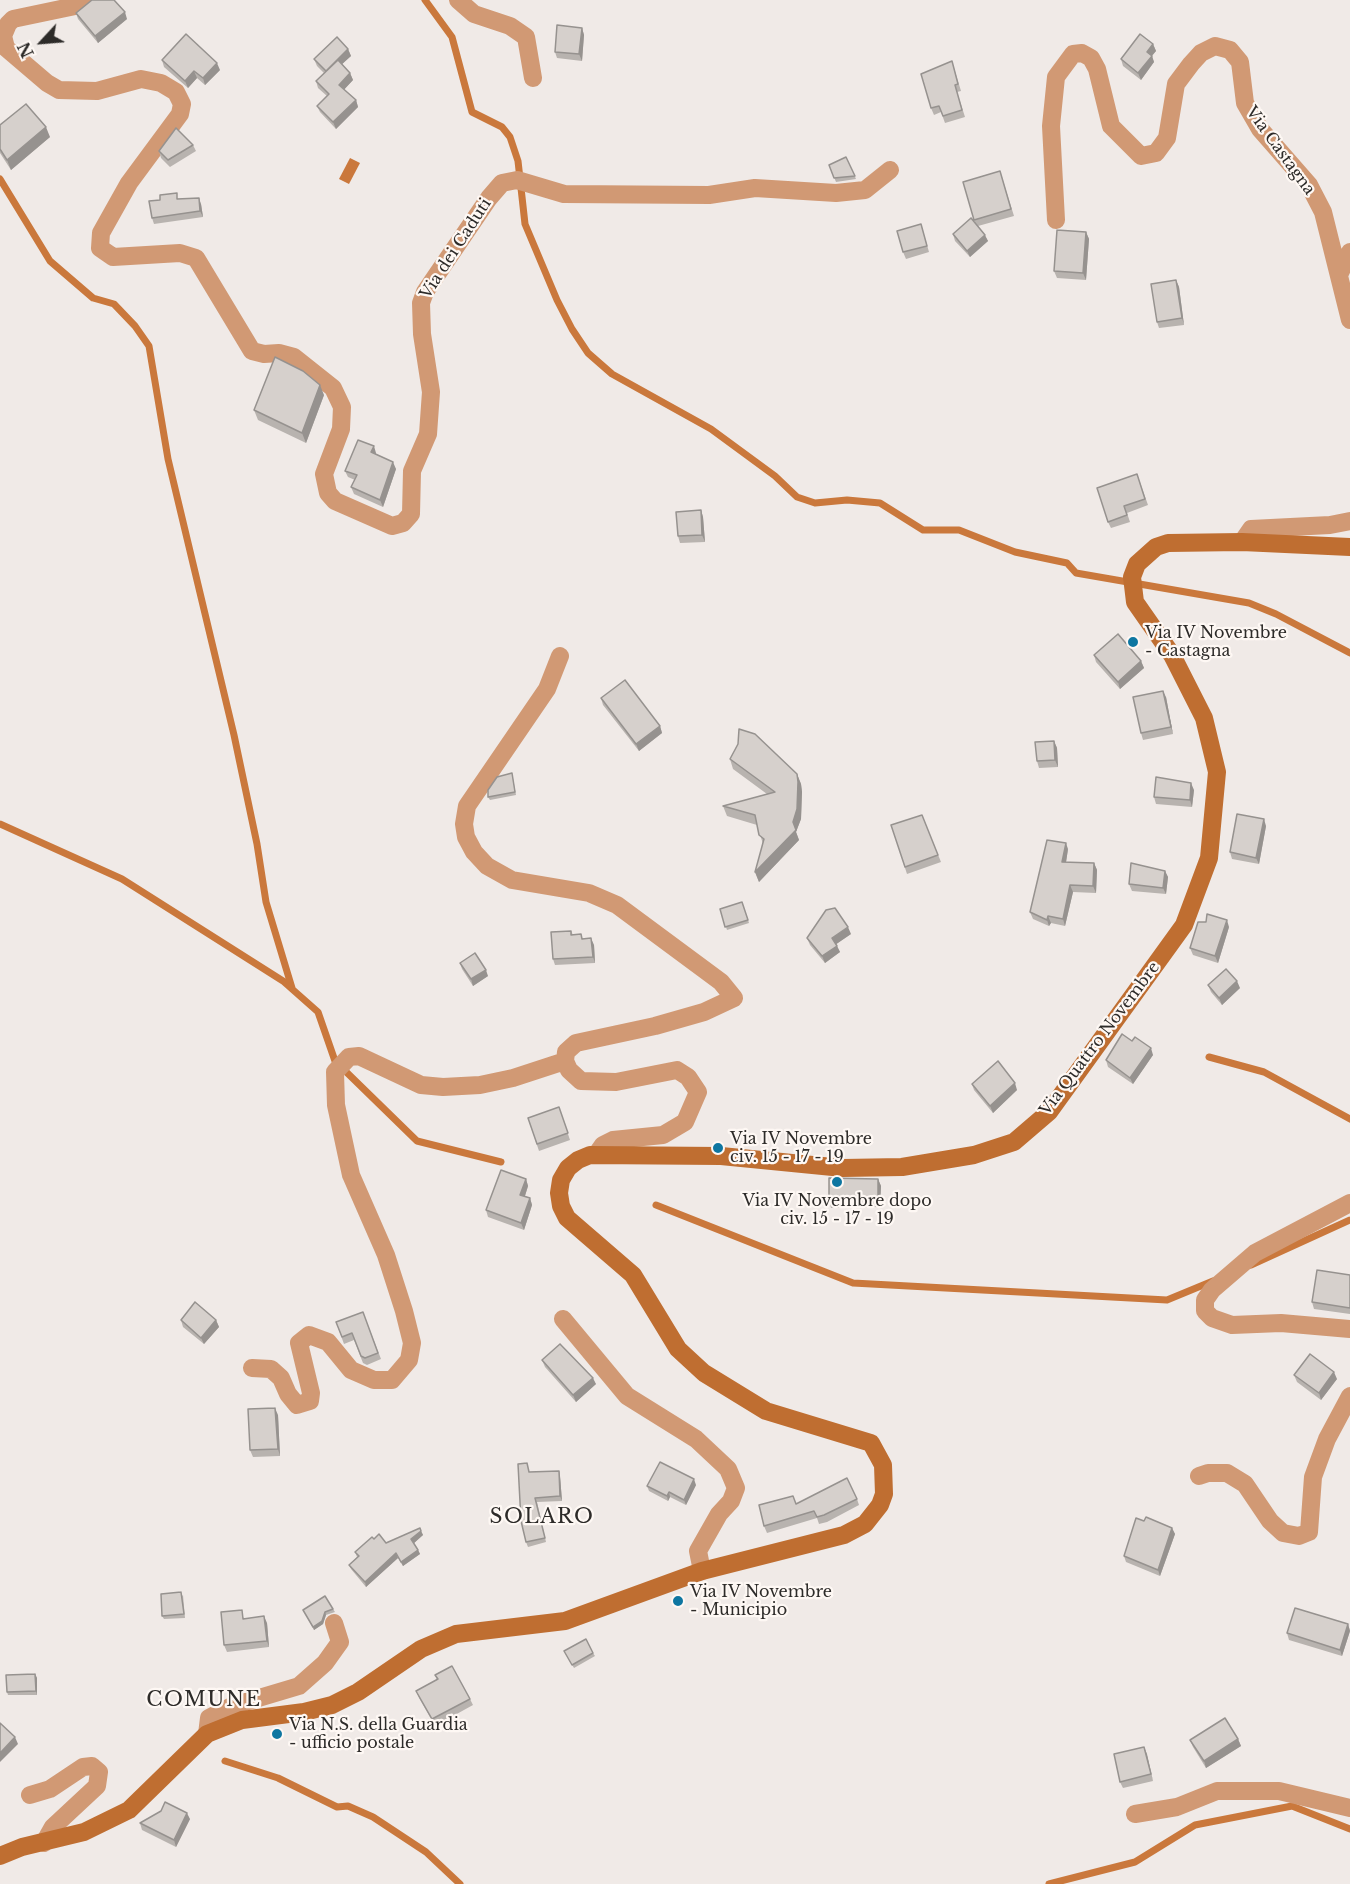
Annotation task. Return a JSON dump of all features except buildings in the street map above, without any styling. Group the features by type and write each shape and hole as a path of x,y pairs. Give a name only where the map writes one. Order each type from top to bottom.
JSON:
{"main road":[{"name":"Via Quattro Novembre","path":"207,1734 242,1720 332,1706 358,1692 421,1649 456,1634 565,1621 702,1571 844,1535 865,1524 880,1505 884,1494 883,1465 871,1443 766,1411 723,1387 678,1349 633,1275 567,1218 561,1206 560,1186 568,1168 578,1160 596,1155 721,1156 843,1168 902,1167 974,1155 1014,1142 1049,1112 1184,925 1209,858 1217,772 1204,718 1172,655 1133,597 1132,577 1141,559 1156,547 1168,543 1242,542 1350,547"},
{"path":"0,1857 22,1846 44,1843 84,1832 129,1810 207,1734"}],"street":[{"name":"Via dei Caduti","path":"86,0 80,4 13,19 3,36 6,48 47,83 59,90 97,90 141,79 161,83 176,92 182,104 180,114 124,193 99,237 100,248 113,257 180,253 196,258 252,351 264,354 279,353 294,357 333,388 342,406 341,429 324,474 328,493 335,501 392,526 403,523 411,514 412,471 428,434 431,392 422,334 421,303 425,292 489,198 502,183 517,180 564,194 709,195 755,188 836,193 864,190 890,170"},
{"path":"458,0 474,14 510,26 526,37 532,78"},
{"name":"Via Castagna","path":"1056,220 1051,126 1056,76 1072,54 1082,53 1091,58 1097,69 1111,126 1141,156 1156,153 1167,138 1176,84 1201,52 1215,46 1230,50 1240,62 1245,103 1260,129 1309,185 1323,212 1350,320"},
{"path":"1339,275 1350,252"},
{"path":"1242,542 1251,529 1330,525 1350,521"},
{"path":"560,656 547,689 467,806 464,824 466,837 474,852 487,866 512,880 589,893 616,905 721,982 734,999 704,1012 655,1026 576,1043 566,1052 565,1061 569,1070 581,1081 616,1082 677,1071 688,1077 698,1092 685,1122 663,1135 613,1140 603,1146 596,1155"},
{"path":"252,1368 271,1369 280,1378 297,1405 310,1401 311,1393 299,1343 309,1335 328,1342 351,1370 374,1380 392,1380 410,1360 412,1343 404,1311 386,1255 351,1175 336,1105 335,1072 349,1057 359,1056 421,1085 442,1087 480,1085 513,1078 565,1061"},
{"path":"1350,1203 1255,1253 1212,1290 1205,1299 1205,1311 1212,1318 1232,1325 1281,1323 1350,1329"},
{"path":"563,1320 627,1396 696,1438 728,1469 736,1488 731,1501 719,1514 698,1551 702,1571"},
{"path":"1199,1476 1208,1473 1227,1473 1245,1484 1270,1521 1283,1533 1299,1536 1309,1532 1313,1478 1327,1439 1350,1396"},
{"path":"207,1734 209,1718 232,1706 298,1686 325,1663 340,1642 334,1623"},
{"path":"30,1795 51,1789 83,1767 92,1766 99,1772 97,1786 53,1827 44,1843"},
{"path":"1136,1814 1177,1807 1216,1791 1279,1791 1350,1808"}],"shaded area":[{"path":"350,158 360,163 349,184 339,179"}],"waterway":[{"path":"425,0 452,37 472,112 502,127 510,137 518,161 525,224 557,300 588,353 612,374 711,429 775,476 797,497 815,503 847,500 880,503 923,530 959,530 1015,552 1067,563 1076,573 1249,603 1276,614 1350,653"},
{"path":"0,179 50,261 93,298 114,304 135,326 149,346 168,459 234,735 257,844 266,902 292,988"},
{"path":"0,824 122,879 283,981 318,1012 335,1061 417,1141 501,1162"},
{"path":"1209,1057 1264,1072 1350,1119"},
{"path":"656,1205 853,1283 1167,1300 1213,1281"},
{"path":"1251,1265 1350,1220"},
{"path":"225,1761 278,1778 337,1807 348,1806 373,1817 426,1852 460,1884"},
{"path":"1049,1884 1135,1862 1195,1825 1292,1806 1350,1829"}],"place":[{"name":"Via IV Novembre - Castagna","path":"1133,642"},
{"name":"Via IV Novembre civ. 15 - 17 - 19","path":"718,1148"},
{"name":"Via IV Novembre dopo civ. 15 - 17 - 19","path":"837,1182"},
{"name":"Via IV Novembre - Municipio","path":"678,1601"},
{"name":"Via N.S. della Guardia - ufficio postale","path":"277,1734"}],"district":[{"name":"SOLARO","path":"542,1517"},
{"name":"COMUNE","path":"204,1700"}]}
